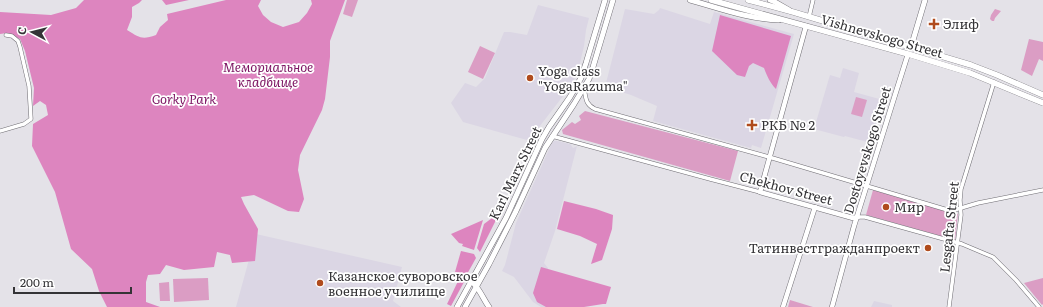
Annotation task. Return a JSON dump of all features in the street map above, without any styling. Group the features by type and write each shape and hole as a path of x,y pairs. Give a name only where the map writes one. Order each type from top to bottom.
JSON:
{"main road":[{"name":"Karl Marx Street","path":"465,307 506,231 538,162 552,136 589,79 613,0"},
{"path":"690,0 766,20 784,20"},
{"name":"Vishnevskogo Street","path":"711,0 908,54 970,73 1043,103"},
{"name":"Vishnevskogo Street","path":"748,0 808,16 971,65 1043,95"},
{"path":"770,0 794,12"},
{"name":"Dostoyevskogo Street","path":"908,54 924,0"},
{"name":"Karl Marx Street","path":"458,307 506,218 542,139 573,93 581,78 604,1"},
{"path":"471,282 476,286 482,298 489,307"}],"street":[{"path":"808,16 813,0"},
{"path":"760,192 806,26"},
{"path":"0,131 24,124 31,119 29,86 20,47 18,41 12,36 6,35"},
{"name":"Dostoyevskogo Street","path":"832,307 867,185 908,54"},
{"name":"Lesgafta Street","path":"949,307 962,215 960,200 961,189 994,82"},
{"name":"Chekhov Street","path":"584,88 587,103 595,109 867,185 951,211 961,209"},
{"name":"Chekhov Street","path":"552,136 815,208 853,218 865,217 973,247 994,257 1039,307"},
{"path":"961,209 978,203 1043,190"},
{"path":"783,307 815,208"}],"shaded area":[{"path":"347,0 358,0 352,17 343,14"},
{"path":"538,5 589,18 579,67 574,80 567,91 536,131 527,140 463,122 451,103 465,83 476,87 485,78 504,32 527,35"},
{"path":"660,8 710,24 714,12 794,34 761,148 752,145 751,148 653,121 657,106 631,95 605,87 625,9 654,14"},
{"path":"995,9 1001,11 994,21 992,21 990,19 991,15"},
{"path":"1029,39 1043,42 1043,61 1039,59 1032,76 1021,70"},
{"path":"480,46 495,53 483,79 468,72"},
{"path":"843,68 859,73 854,92 883,100 871,143 814,129 830,75 840,78"},
{"path":"856,97 867,100 862,117 851,114"},
{"path":"585,111 738,151 730,181 563,134 562,130 572,122 575,124 581,120 579,116"},
{"path":"554,141 570,144 573,148 577,146 555,231 544,263 548,268 547,284 551,307 541,307 533,302 514,277 502,271 516,223"},
{"path":"873,190 958,214 955,240 866,215"},
{"name":"Казанское суворовское военное училище","path":"256,234 402,267 393,301 401,307 236,307"},
{"path":"208,278 209,300 174,302 173,279"},
{"path":"1043,278 1043,304 1042,305 1024,283"},
{"path":"169,282 170,301 160,301 159,283"},
{"path":"790,300 813,307 788,307"},
{"path":"874,301 892,305 892,307 871,307"}],"green space":[{"name":"Gorky Park","path":"84,0 142,0 132,7 132,17 127,30 144,38 156,35 160,27 168,20 167,14 226,0 261,0 258,6 263,15 271,22 283,27 299,22 307,13 312,4 311,0 345,0 330,41 330,57 325,99 322,110 300,155 298,170 304,199 299,212 288,211 254,195 241,197 258,229 255,261 232,263 230,255 217,252 214,267 184,270 166,265 160,274 148,275 146,282 146,302 160,307 107,307 99,291 92,269 71,249 55,192 32,146 33,124 48,115 46,105 40,101 33,106 34,88 25,51 20,39 7,33 0,34 0,12 51,15 76,8"},
{"path":"162,0 189,0 166,5"},
{"path":"720,15 791,36 776,89 764,68 753,63 749,66 745,77 737,75 712,51"},
{"path":"564,201 613,215 612,229 602,260 591,264 597,244 580,236 557,229"},
{"path":"500,212 480,252 477,248 484,224"},
{"path":"483,220 474,250 462,246 463,244 459,243 451,234"},
{"path":"461,251 474,254 476,258 466,276 455,272"},
{"path":"541,267 611,287 606,304 584,307 546,307 537,302 533,293"},
{"path":"460,277 464,280 464,282 451,306 447,304"}],"place":[{"name":"Элиф","path":"934,24"},
{"name":"Yoga class \"YogaRazuma\"","path":"530,78"},
{"name":"РКБ № 2","path":"752,125"},
{"name":"Мир","path":"886,207"},
{"name":"Татинвестгражданпроект","path":"928,248"},
{"name":"Казанское суворовское военное училище","path":"320,283"}],"park label":[{"name":"Мемориальное кладбище","path":"268,74"}]}
